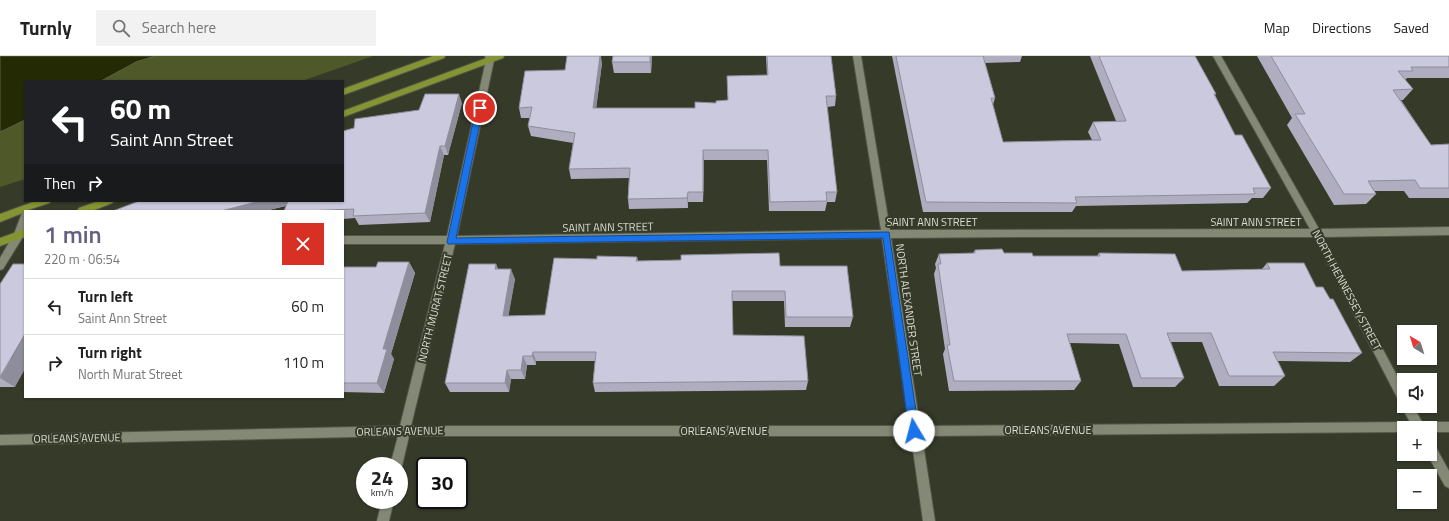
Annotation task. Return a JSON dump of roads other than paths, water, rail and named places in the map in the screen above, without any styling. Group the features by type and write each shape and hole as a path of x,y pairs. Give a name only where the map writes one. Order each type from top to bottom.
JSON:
{"main road":[{"path":"344,92 441,56"},
{"path":"344,114 490,58 500,56"},
{"path":"30,210 44,202"},
{"path":"85,210 106,202"},
{"path":"0,218 24,212"},
{"path":"0,242 22,234"}],"street":[{"name":"NORTH ALEXANDER STREET","path":"857,56 886,234 914,431 929,521"},
{"name":"NORTH HENNESSEY STREET","path":"1217,56 1317,234 1397,387"},
{"name":"NORTH MURAT STREET","path":"398,457 451,242 490,58"},
{"name":"SAINT ANN STREET","path":"344,240 451,242 886,234 1317,234 1449,231"},
{"path":"0,266 22,234"},
{"name":"ORLEANS AVENUE","path":"1437,427 1449,427"},
{"name":"ORLEANS AVENUE","path":"0,440 405,430 914,431 1397,428"},
{"path":"1437,461 1449,482"},
{"path":"383,521 386,509"}]}
